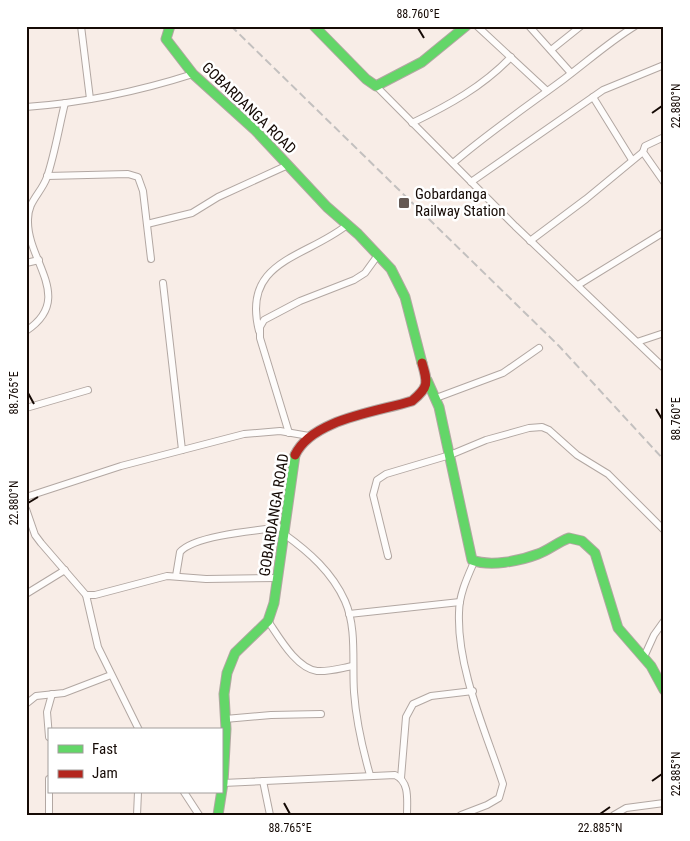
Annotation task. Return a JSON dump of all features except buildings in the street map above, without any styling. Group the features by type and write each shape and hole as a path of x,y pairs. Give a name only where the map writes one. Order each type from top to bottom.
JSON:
{"main road":[{"name":"GOBARDANGA ROAD","path":"170,26 166,39 168,44 194,74 256,131 347,225 378,254 400,284 427,380 436,398 450,455 468,550 474,562"},
{"path":"314,26 366,79 376,86 422,62 466,26"},
{"path":"309,436 353,418 412,401 423,392 427,380"},
{"name":"GOBARDANGA ROAD","path":"222,789 225,719 224,694 230,660 268,621 274,603 278,578 294,457 301,443 309,436"},
{"path":"474,562 529,556 569,538 582,541 590,547 598,559 618,628 644,657 664,690"},
{"name":"GOBARDANGA ROAD","path":"218,815 221,794"}],"street":[{"path":"80,26 90,98"},
{"path":"477,26 547,91"},
{"path":"530,26 571,73"},
{"path":"550,50 581,26"},
{"path":"453,164 495,128 571,73 602,47 635,26"},
{"path":"412,123 456,102 494,75 511,57"},
{"path":"471,182 593,97 626,79 664,65"},
{"path":"26,107 65,103 159,84 194,74"},
{"path":"376,86 530,241 664,368"},
{"path":"593,97 632,160"},
{"path":"26,332 44,316 47,308 47,285 29,232 28,220 31,201 47,176 65,103"},
{"path":"530,241 586,199 642,152 645,146 664,137"},
{"path":"642,152 664,182"},
{"path":"146,224 192,213 218,197 288,165"},
{"path":"47,176 134,175 142,186 150,259"},
{"path":"289,433 259,332 255,308 256,298 265,278 283,262 347,225"},
{"path":"578,285 664,232"},
{"path":"259,332 264,320 360,276 378,254"},
{"path":"26,263 39,260"},
{"path":"163,283 182,450"},
{"path":"637,342 664,333"},
{"path":"436,398 503,373 539,348"},
{"path":"26,408 88,390"},
{"path":"388,556 373,495 377,480 396,471 450,455 511,433 542,427 549,430 576,455 608,474 664,530"},
{"path":"26,497 52,490 88,476 244,434 262,431 309,436"},
{"path":"26,509 35,534 86,596 98,647 138,728"},
{"path":"176,576 180,552 189,544 221,536 284,530 322,566 340,592 348,614 357,722 370,775"},
{"path":"462,815 499,798 503,784 463,655 459,613 460,602 465,583 474,562"},
{"path":"26,594 65,570"},
{"path":"86,596 152,579 176,576 206,580 278,578"},
{"path":"348,614 460,602"},
{"path":"268,621 294,656 310,669 324,671 353,666"},
{"path":"644,657 654,635 664,621"},
{"path":"26,704 36,696 76,689 111,675"},
{"path":"401,778 406,718 413,704 431,696 473,691"},
{"path":"48,728 47,712 52,694"},
{"path":"225,719 271,715 321,714"},
{"path":"223,782 395,775 406,784 407,815"},
{"path":"263,781 270,815"},
{"path":"49,794 49,815"},
{"path":"137,815 138,794"},
{"path":"185,794 199,815"},
{"path":"614,815 626,808 664,803"}],"railway":[{"path":"231,26 559,346 664,460"}],"traffic: fast":[{"path":"170,26 166,39 193,74 256,131 327,207 358,234 391,269 405,297 422,363"},
{"path":"314,26 366,79 376,86 422,62 466,26"},
{"path":"427,380 439,407 472,560 487,563 514,561 531,557 569,538 582,541 595,553 618,628 651,666 664,690"},
{"path":"222,789 226,729 224,694 227,673 235,653 268,621 274,603 295,455"},
{"path":"218,815 221,794"}],"traffic: jam":[{"path":"295,455 303,443 330,425 364,413 412,401 422,392 426,384 422,363"}],"place":[{"name":"Gobardanga Railway Station","path":"404,203"}]}
